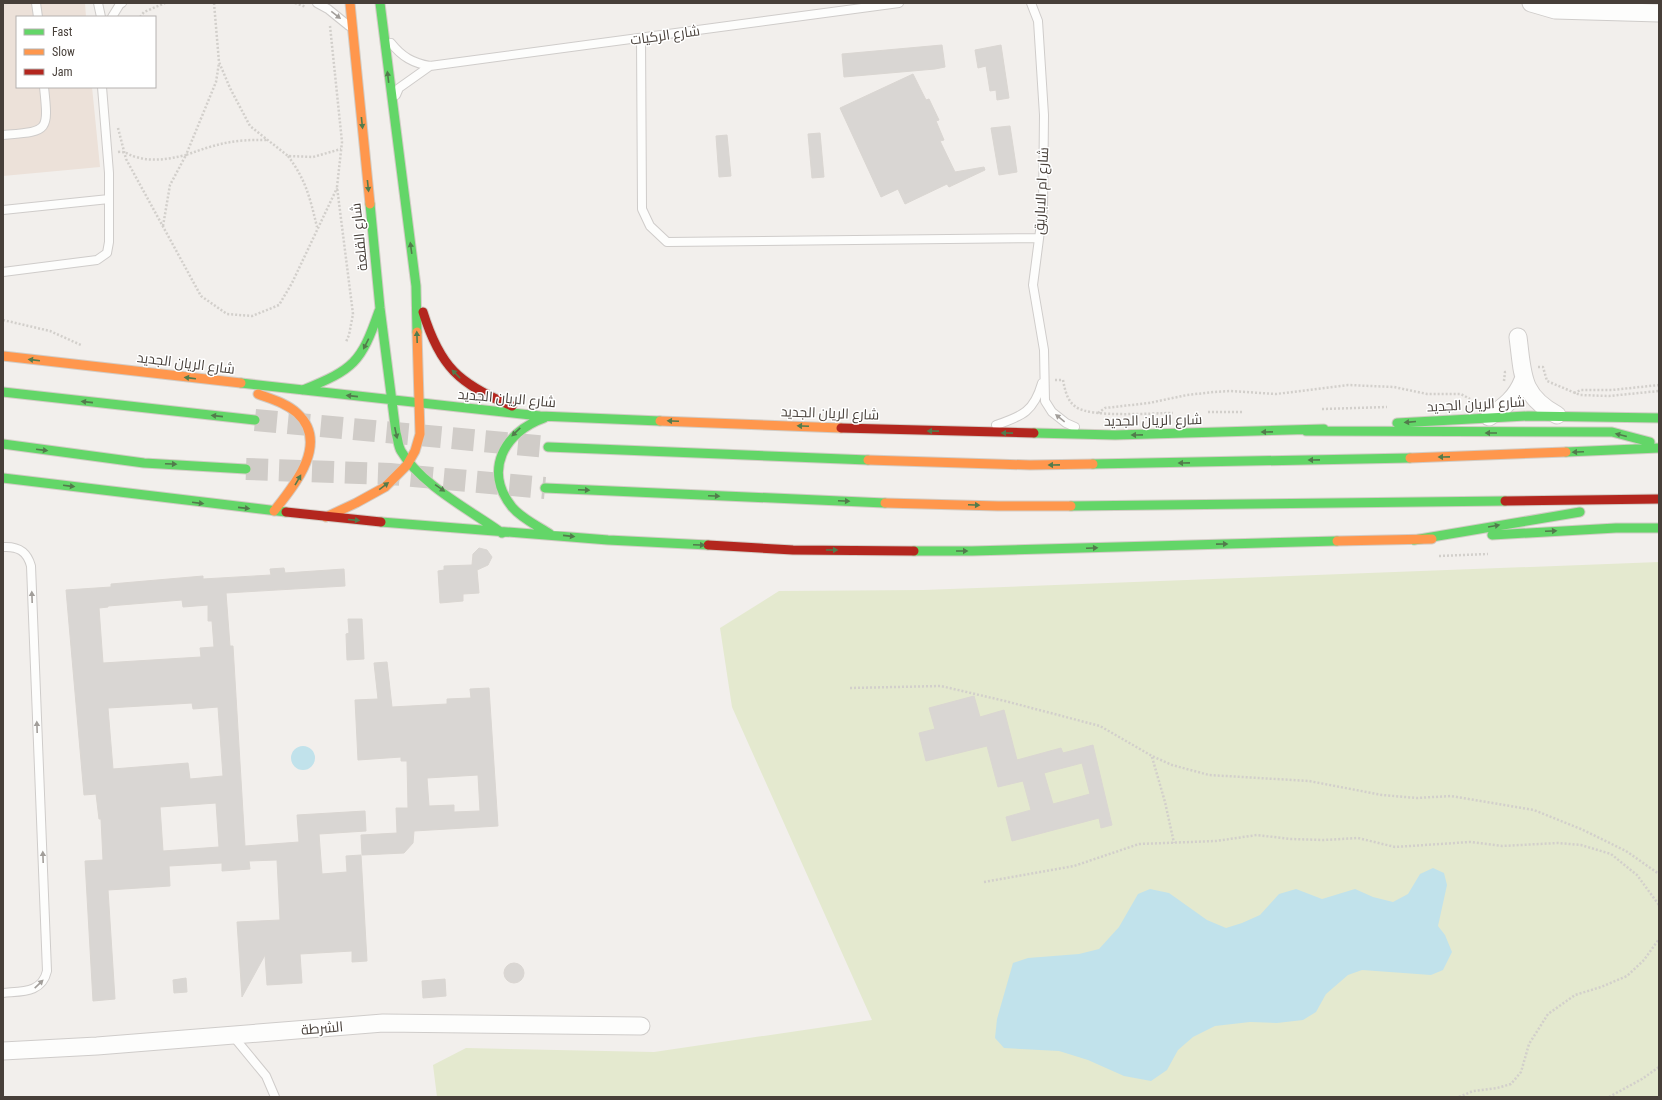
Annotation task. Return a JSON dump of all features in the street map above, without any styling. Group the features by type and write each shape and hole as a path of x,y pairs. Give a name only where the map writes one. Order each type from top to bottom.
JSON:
{"main road":[{"name":"شارع القلعة","path":"350,3 380,308 391,400 400,450 410,463 436,486 502,533"},
{"path":"325,517 365,499 381,489 410,463 418,446 420,434 416,286 392,107 380,3"},
{"path":"416,286 429,332 443,361 466,384 490,398 540,416"},
{"path":"301,391 327,380 357,359 366,345 380,308"},
{"name":"شارع الريان الجديد","path":"3,356 301,391 540,416 972,432 1095,435 1306,431 1444,419 1489,417 1557,415 1659,418"},
{"path":"228,382 284,404 299,415 308,427 309,448 302,472 295,485 274,511"},
{"path":"3,392 256,420"},
{"path":"550,534 512,507 503,492 499,475 500,458 507,442 515,433 534,420 551,416"},
{"path":"1306,431 1612,432 1659,444"},
{"path":"3,444 144,463 246,469"},
{"path":"548,447 752,456 1030,465 1205,463 1483,456 1659,448"},
{"path":"3,478 325,517 502,533 550,534 608,540 801,550 972,551 1414,540 1616,528 1659,528"},
{"path":"545,488 762,498 998,506 1318,504 1659,499"},
{"path":"1414,540 1659,499"}],"street":[{"path":"1531,3 1555,10 1659,13"},
{"path":"1518,337 1524,380 1534,399 1543,407 1557,415"},
{"path":"1489,417 1510,404 1524,380"},
{"name":"الشرطة","path":"3,1051 383,1023 642,1026"}],"lane":[{"path":"36,3 38,16"},
{"path":"98,3 101,16"},
{"path":"113,16 122,3"},
{"path":"317,3 328,9 353,29"},
{"name":"شارع الركيات","path":"383,32 398,52 414,63 430,66 899,3"},
{"name":"شارع ام الاباريق","path":"1031,3 1038,21 1044,115 1043,208 1034,285 1044,350 1045,401 1052,412 1066,423 1095,435"},
{"path":"641,38 642,209 650,226 667,242 1039,238"},
{"name":"شارع الركيات","path":"392,107 399,88 430,66"},
{"path":"3,135 34,132 43,127 47,117 44,88"},
{"path":"3,272 97,260 107,252 109,242 109,198 102,88"},
{"path":"3,210 109,198"},
{"name":"شارع ام الاباريق","path":"972,432 1004,422 1025,413 1038,400 1044,379"},
{"path":"3,547 12,546 22,550 29,559 31,566 47,971 42,983 33,990 3,993"},
{"path":"233,1035 266,1076 274,1097"}],"path":[{"path":"141,16 144,12 165,3"},
{"path":"163,227 170,185 186,155 216,82 219,62 214,3"},
{"path":"328,9 342,142 337,187 353,314 349,335 343,346"},
{"path":"219,62 230,88 250,126 288,156 301,173 309,194 317,227"},
{"path":"117,125 126,159 201,296 227,314 252,316 279,305 292,282 337,187"},
{"path":"107,153 124,151 135,157 163,161 211,146 242,139 268,140"},
{"path":"288,156 313,157 341,149"},
{"path":"3,320 50,330 78,344 84,345"},
{"path":"1044,379 1063,380 1067,398 1072,404 1085,411 1098,413 1176,413"},
{"path":"1098,413 1105,408 1149,403 1187,395 1230,391 1276,394 1348,385 1394,387 1427,394 1461,394 1471,399 1465,400"},
{"path":"1659,385 1612,390 1581,390 1574,394 1609,396 1659,391"},
{"path":"1318,410 1394,407"},
{"path":"1205,413 1228,411 1244,412"},
{"path":"850,688 941,686 1100,726 1152,756 1172,765 1209,775 1309,781 1389,796 1417,798 1451,796 1534,810 1581,829 1626,851 1659,874"},
{"path":"1152,756 1165,802 1174,843"},
{"path":"984,882 1074,866 1139,844 1216,841 1257,835 1290,839 1358,838 1395,847 1470,842 1502,846 1558,843 1581,844 1611,854 1637,875 1659,905"},
{"path":"1459,1097 1473,1091 1497,1088 1511,1084 1521,1072 1529,1044 1548,1014 1575,995 1601,987 1627,976 1644,960 1659,940"},
{"path":"1609,1097 1642,1079 1659,1067"}],"shaded area":[{"path":"3,3 85,3 86,16 16,16 16,88 92,88 100,167 3,176"}],"green space":[{"path":"1659,562 1659,1097 437,1097 433,1065 466,1048 654,1052 872,1020 732,707 720,628 779,591 923,590"}],"water":[{"path":"303,746 308,747 314,753 314,763 308,769 303,770 298,769 292,763 291,758 292,753 298,747"},
{"path":"1433,868 1444,873 1447,885 1438,926 1445,935 1452,952 1443,970 1431,975 1362,970 1348,975 1326,994 1316,1012 1303,1020 1277,1023 1250,1022 1215,1026 1193,1037 1178,1050 1167,1070 1151,1081 1124,1076 1088,1060 1059,1051 1004,1048 995,1038 997,1019 1013,963 1028,958 1079,954 1099,949 1119,927 1138,894 1150,889 1169,893 1207,920 1226,928 1260,915 1279,894 1296,889 1322,899 1355,889 1373,897 1393,902 1408,894 1420,874"}],"building":[{"path":"942,45 945,67 844,77 842,54"},
{"path":"1001,45 1009,98 997,100 996,90 990,91 986,66 978,68 975,50"},
{"path":"913,74 926,100 929,99 939,120 936,121 944,140 940,141 955,172 984,167 985,170 949,187 947,184 905,204 898,189 881,197 840,108"},
{"path":"1010,126 1017,172 999,175 991,128"},
{"path":"820,133 824,177 812,178 808,134"},
{"path":"727,135 731,176 719,177 716,136"},
{"path":"479,548 487,550 492,557 488,565 477,570 479,593 463,594 463,601 440,603 438,571 444,570 444,566 472,565 473,554"},
{"path":"284,568 285,573 344,569 345,586 226,593 230,646 233,646 245,846 299,842 297,815 365,811 366,831 319,834 322,874 347,872 346,856 361,855 367,961 352,962 352,951 300,954 302,983 267,985 265,955 242,997 237,922 280,920 277,860 249,861 250,869 222,871 222,863 169,866 170,886 108,890 115,999 93,1001 85,861 103,860 101,819 99,819 96,794 84,795 66,590 111,587 111,584 203,576 203,579 271,575 270,569","holes":["182,600 183,607 208,605 208,621 212,621 214,647 200,648 201,657 103,663 99,608","192,703 193,709 218,707 223,776 190,779 188,763 113,769 108,708","216,803 219,847 163,851 160,807"]},
{"path":"348,619 362,619 364,659 347,660 346,634 349,633"},
{"path":"387,662 392,707 447,704 447,699 471,698 470,689 489,688 498,826 414,831 413,843 404,853 362,855 361,835 397,833 396,808 408,808 407,761 401,761 401,757 358,760 355,700 378,699 374,663","holes":["478,775 480,811 454,812 454,805 429,806 427,778"]},
{"path":"974,696 980,717 1004,710 1017,760 1061,748 1063,753 1093,745 1112,825 1101,828 1099,818 1012,841 1006,817 1031,810 1023,781 998,787 987,746 926,761 919,733 935,729 929,708","holes":["1082,763 1090,794 1053,804 1044,773"]},
{"path":"514,963 521,966 524,973 521,980 514,983 507,980 504,973 507,966"},
{"path":"186,978 187,992 174,993 173,980"},
{"path":"445,979 446,996 423,998 422,981"}],"tunnel":[{"path":"255,420 548,447"},
{"path":"246,469 390,474 545,488"}],"traffic: fast":[{"path":"380,3 416,286 417,332"},
{"path":"370,204 380,308 396,433 400,449 410,463 433,486 502,533"},
{"path":"303,390 334,376 353,362 367,342 379,311"},
{"path":"241,383 540,416 660,421"},
{"path":"3,392 255,420"},
{"path":"1397,423 1528,416 1659,418"},
{"path":"544,418 530,424 518,433 509,443 502,454 499,467 499,480 503,493 512,507 525,519 550,534"},
{"path":"1034,433 1115,435 1324,429"},
{"path":"1306,431 1612,432 1650,442"},
{"path":"3,444 144,463 246,469"},
{"path":"548,447 868,460"},
{"path":"1566,452 1659,448"},
{"path":"1093,464 1410,458"},
{"path":"3,478 286,512"},
{"path":"545,488 885,503"},
{"path":"1071,506 1505,501"},
{"path":"1414,540 1580,512"},
{"path":"381,522 608,540 708,545"},
{"path":"1492,535 1616,528 1659,528"},
{"path":"914,551 972,551 1337,541"}],"traffic: slow":[{"path":"350,3 370,204"},
{"path":"326,517 385,487 407,465 415,451 420,434 417,332"},
{"path":"3,356 241,383"},
{"path":"258,394 283,404 297,413 306,425 310,437 309,451 299,477 274,511"},
{"path":"660,421 841,428"},
{"path":"1410,458 1566,452"},
{"path":"868,460 1030,465 1093,464"},
{"path":"885,503 1071,506"},
{"path":"1337,541 1432,539"}],"traffic: jam":[{"path":"423,312 437,347 454,371 478,390 512,406"},
{"path":"841,428 1034,433"},
{"path":"1505,501 1659,499"},
{"path":"286,512 381,522"},
{"path":"708,545 793,550 914,551"}]}
